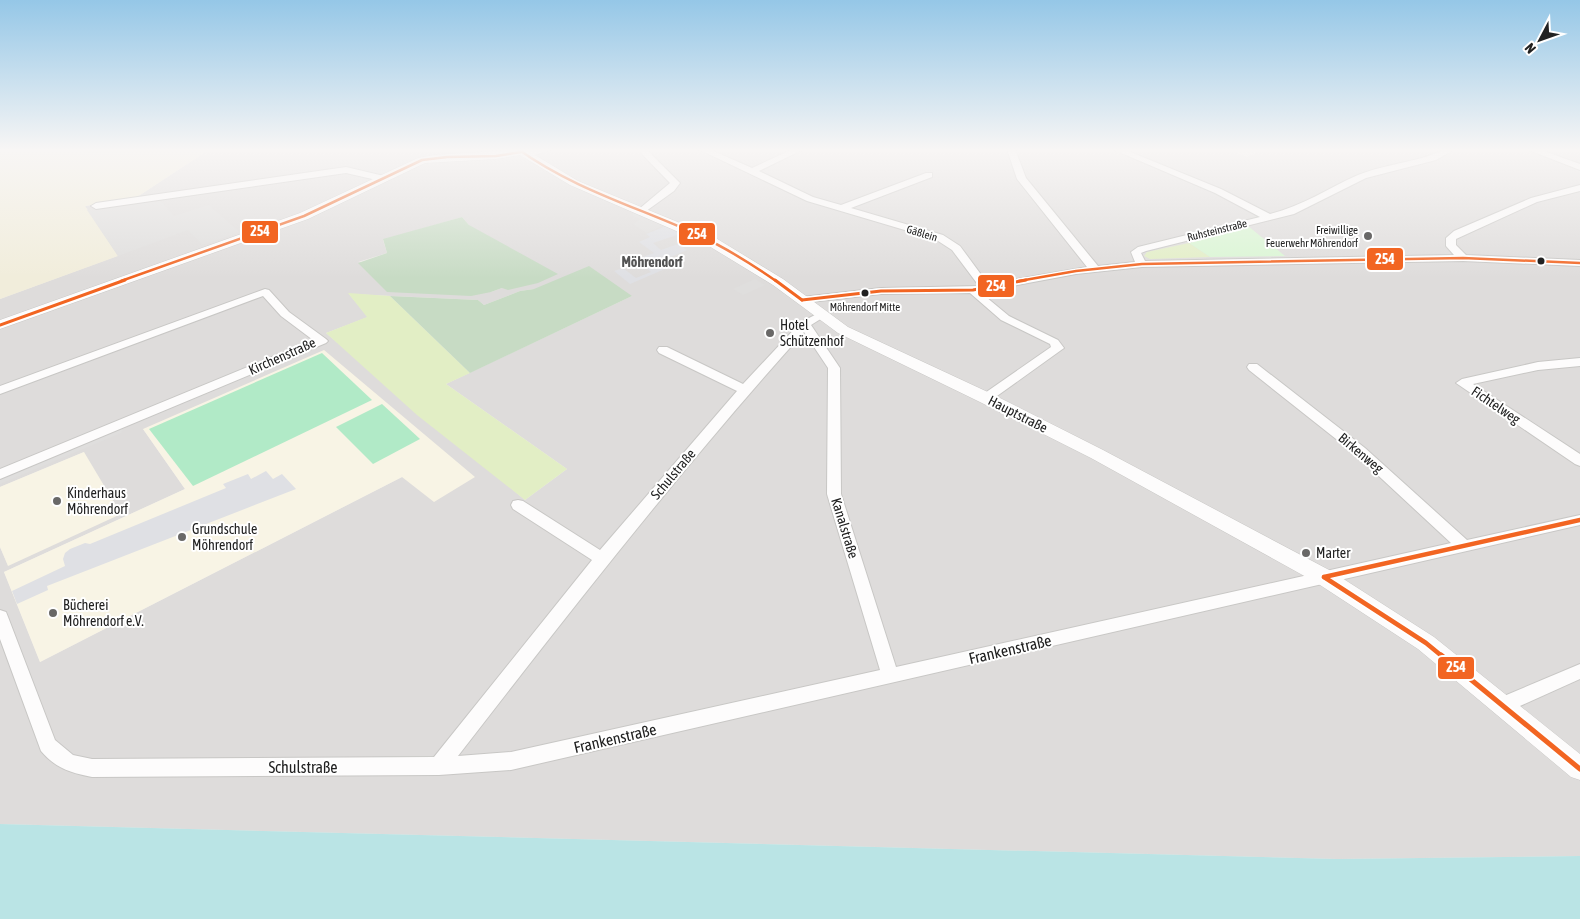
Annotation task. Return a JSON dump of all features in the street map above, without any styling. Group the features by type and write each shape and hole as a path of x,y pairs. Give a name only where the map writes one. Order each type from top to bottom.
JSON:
{"street":[{"path":"96,206 194,192"},
{"path":"0,325 304,216 353,192"},
{"name":"Hauptstraße","path":"596,192 709,240 762,271 821,316 843,330 986,398 1201,509 1324,577 1426,643 1580,769"},
{"path":"642,211 667,192"},
{"name":"Gäßlein","path":"795,192 839,209 927,233 948,241 956,248 979,288 997,313 1054,342 1058,348 986,398"},
{"path":"839,209 884,192"},
{"path":"1032,192 1094,268"},
{"path":"1220,192 1268,217"},
{"name":"Ruhsteinstraße","path":"1142,264 1137,258 1136,252 1142,249 1310,205 1335,192"},
{"path":"1463,258 1451,246 1451,238 1458,233 1534,200 1565,192"},
{"path":"802,300 881,290 979,288 1094,268 1142,264 1463,258 1580,263"},
{"name":"Kirchenstraße","path":"0,390 265,292 285,314 322,341 0,474"},
{"name":"Schulstraße","path":"0,617 48,745 57,757 69,763 92,768 439,766 602,559 745,390 805,324 821,316"},
{"name":"Kanalstraße","path":"805,324 834,368 834,494 890,676"},
{"path":"663,350 745,390"},
{"name":"Fichtelweg","path":"1580,362 1538,366 1462,383 1580,461"},
{"name":"Birkenweg","path":"1253,367 1360,451 1464,546"},
{"path":"518,505 602,559"},
{"name":"Frankenstraße","path":"439,766 511,761 1580,520"},
{"path":"1503,705 1580,671"}],"shaded area":[{"path":"0,192 145,192 134,199 85,206 118,256 0,299"},
{"path":"145,192 1580,192 1580,856 1337,859 0,824 0,547 8,565 84,452 0,487 0,299 117,256 85,206 134,199","holes":["462,217 469,225 502,288 491,292 358,262 387,253 383,240","534,289 632,296 446,384 567,469 525,500 326,333 368,317 349,294 478,300 484,305 520,291","143,429 474,477 402,477 40,662 4,572 185,489"]},
{"path":"160,200 174,216 209,205 240,232 202,245 188,230 118,256 87,210"},
{"path":"636,212 667,224 646,233 633,224 640,219 631,215"},
{"path":"669,225 686,232 653,243 661,250 678,244 687,250 666,259 674,265 630,284 614,271 623,268 636,278 651,272 637,259 654,253 639,242 650,237 646,234"},
{"path":"1019,271 1025,277 989,284 983,279"},
{"path":"755,279 765,285 743,295 733,289"},
{"name":"Grundschule Möhrendorf","path":"324,350 475,477 434,502 402,477 40,662 4,572 185,489 143,429"},
{"path":"126,424 121,433 0,484 0,477"},
{"name":"Kinderhaus Möhrendorf","path":"84,452 121,514 8,566 0,547 0,487"},
{"path":"266,471 273,479 282,474 296,489 47,586 48,590 17,604 12,591 65,566 63,559 65,553 70,549 85,543 90,544 226,488 223,484 248,474 251,479"}],"green space":[{"path":"462,217 469,225 558,274 538,283 508,290 502,288 471,296 387,292 358,263 387,253 383,239"},
{"path":"1248,226 1285,256 1210,257 1189,243"},
{"path":"1189,243 1210,257 1150,259 1144,256 1147,252"},
{"path":"589,266 632,296 470,373 390,296 478,300 484,305 520,291 534,289"},
{"path":"348,293 390,296 470,373 446,384 567,469 525,500 417,415 326,333 367,317"},
{"path":"322,353 372,400 193,486 149,429"},
{"path":"382,404 420,439 373,464 336,427"}],"water":[{"path":"0,824 1337,859 1580,856 1580,919 0,919"}],"transit line":[{"name":"254","path":"0,325 304,216 355,192"},
{"name":"254","path":"593,192 711,241 757,269 802,300"},
{"name":"254","path":"802,300 881,291 973,290 1076,271 1142,264 1463,258 1580,263"},
{"name":"254","path":"1324,577 1580,520"},
{"name":"254","path":"1324,577 1426,643 1580,769"}],"place":[{"name":"Freiwillige Feuerwehr Möhrendorf","path":"1368,236"},
{"name":"Möhrendorf Mitte","path":"865,293"},
{"name":"Hotel Schützenhof","path":"770,333"},
{"name":"Kinderhaus Möhrendorf","path":"57,501"},
{"name":"Grundschule Möhrendorf","path":"182,537"},
{"name":"Marter","path":"1306,553"},
{"name":"Bücherei Möhrendorf e.V.","path":"53,613"}],"district":[{"name":"Möhrendorf","path":"652,262"}]}
